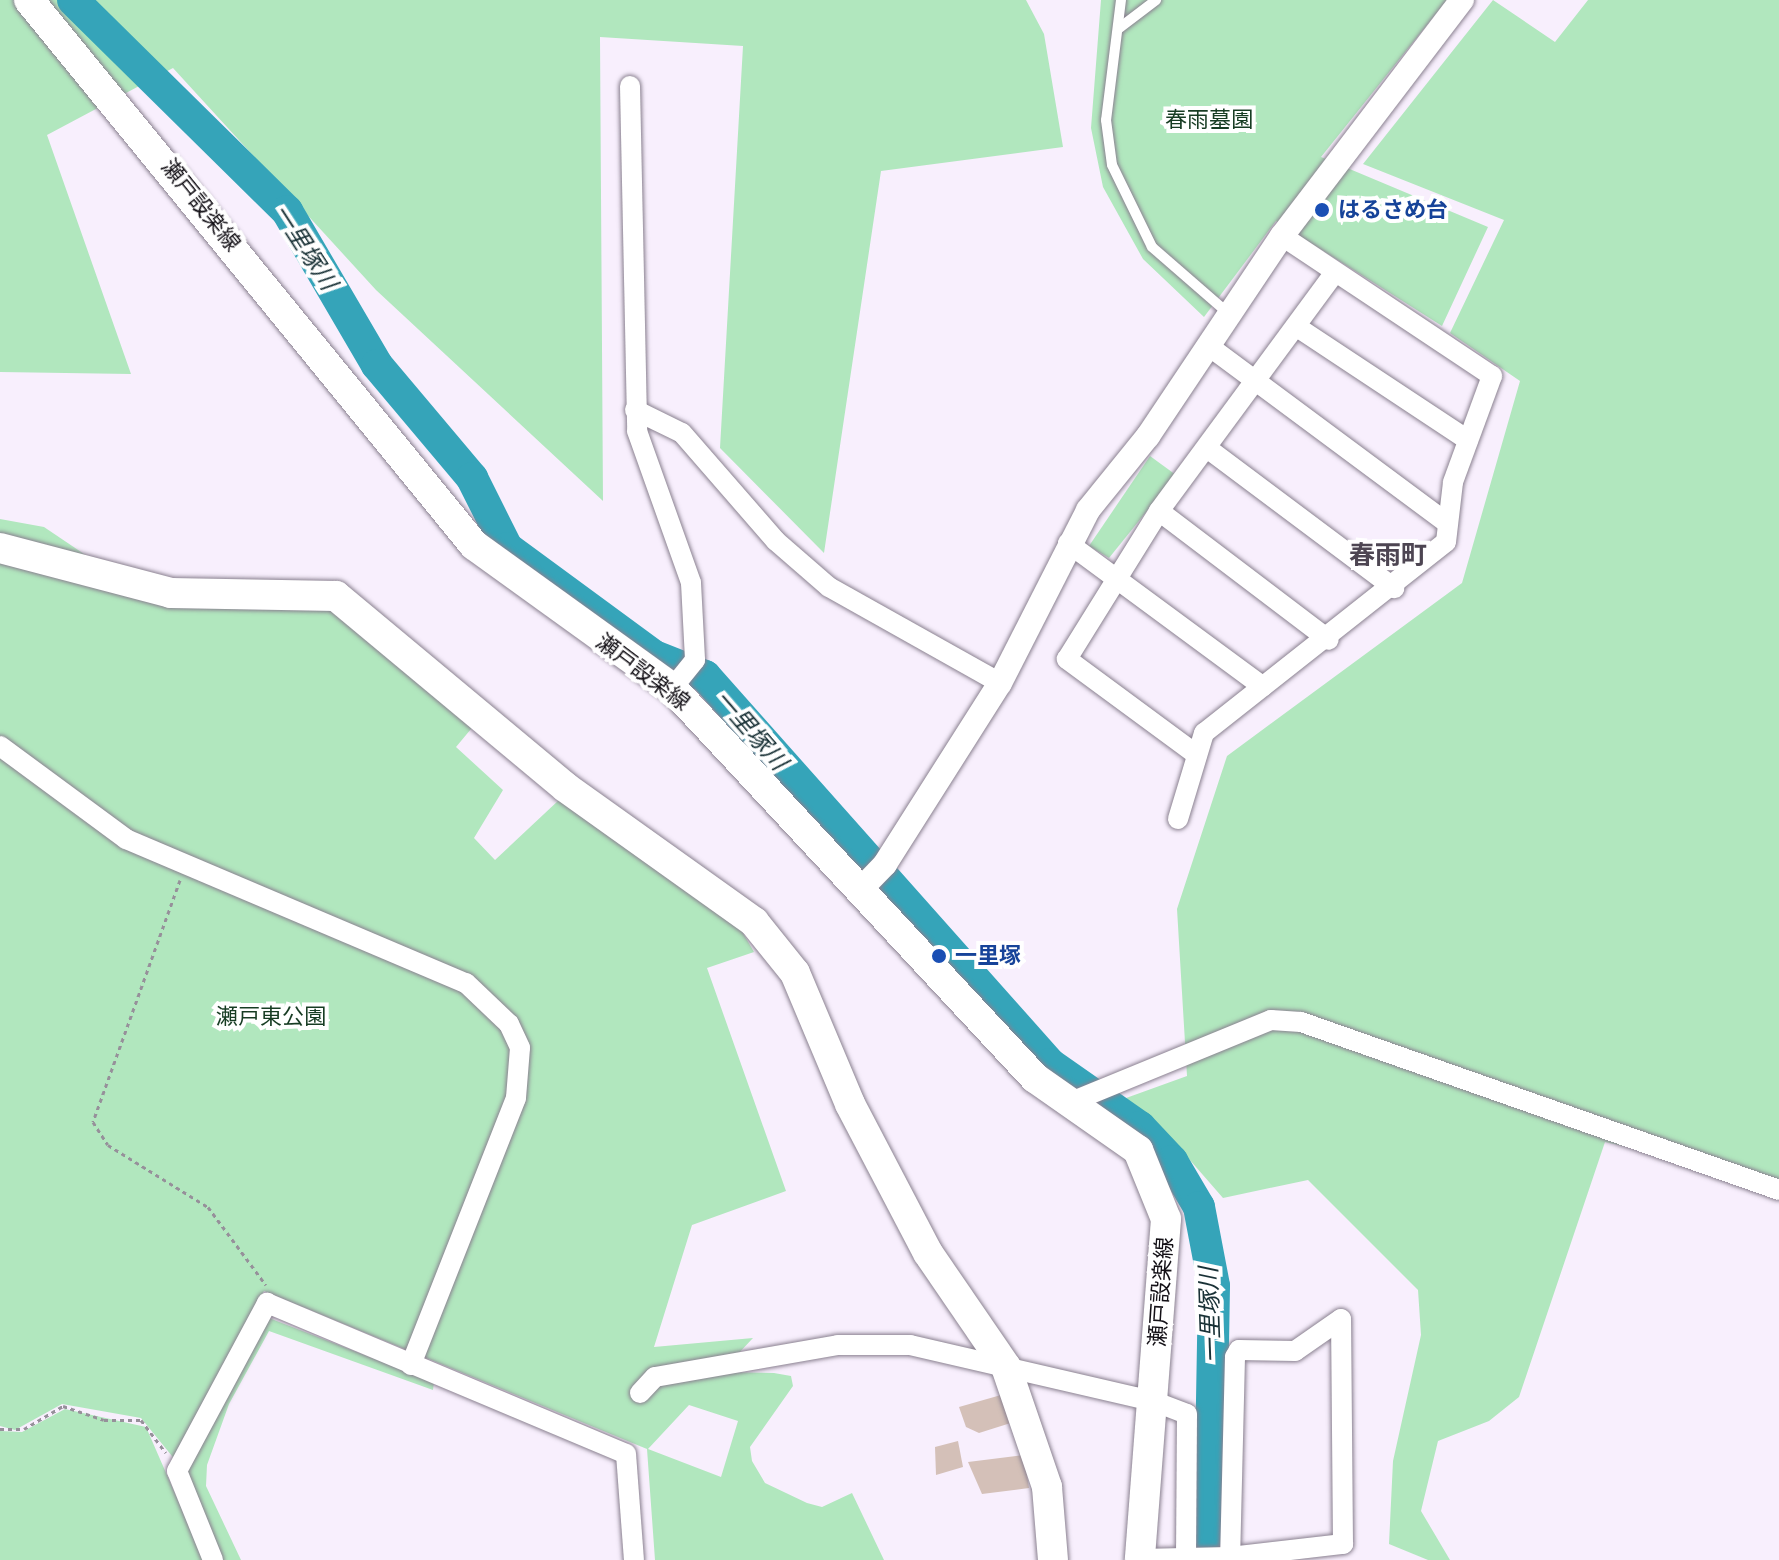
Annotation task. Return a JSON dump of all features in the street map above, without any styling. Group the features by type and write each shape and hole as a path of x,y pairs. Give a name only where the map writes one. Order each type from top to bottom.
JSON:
{"main road":[{"name":"瀬戸設楽線","path":"29,0 474,545 675,686 1007,1049 1080,1097 1138,1150 1166,1219 1140,1560"},
{"path":"0,548 171,593 336,596 565,787 735,906 795,973 897,1196 1006,1367 1047,1487 1053,1560"}],"street":[{"path":"861,889 885,864 1000,683 1068,543 1210,347 1282,236 1462,0"},
{"path":"630,86 635,410 691,583 695,660 675,686"},
{"path":"1178,819 1204,733 1329,640 1446,542 1446,522 1468,440 1492,376 1334,274 1282,236"},
{"path":"1197,755 1067,659 1115,576 1159,511 1257,384 1334,274"},
{"path":"1297,327 1468,440"},
{"path":"1210,347 1446,522"},
{"path":"635,410 682,433 776,541 829,587 1000,683"},
{"path":"1207,448 1394,588"},
{"path":"1159,511 1329,640"},
{"path":"1068,543 1263,687"},
{"path":"0,746 126,839 466,983 509,1024 520,1048 516,1098 411,1365"},
{"path":"1080,1097 1271,1020 1301,1022 1779,1190"},
{"path":"213,1560 177,1471 267,1303 626,1454 634,1560"},
{"path":"1140,1560 1189,1556 1228,1557 1299,1556 1343,1544 1341,1319 1295,1351 1239,1350 1235,1357 1228,1557"},
{"path":"640,1393 655,1377 845,1344 922,1347 1153,1401 1187,1414 1189,1556"}],"lane":[{"path":"1121,0 1106,120 1128,210 1152,247 1229,314"},
{"path":"1118,29 1156,0"}],"path":[{"path":"185,865 93,1122 108,1145 208,1207 270,1289 267,1303"},
{"path":"0,1429 24,1429 63,1406 104,1420 141,1420 177,1471"}],"green space":[{"path":"0,0 1026,0 1044,34 1063,147 881,171 824,553 720,448 743,46 600,37 603,501 376,290 173,68 47,135 131,374 0,372"},
{"name":"春雨墓園","path":"1101,0 1447,0 1321,157 1488,227 1442,326 1276,221 1204,317 1143,259 1103,187 1091,128"},
{"path":"1493,0 1555,42 1588,0 1779,0 1779,1181 1605,1142 1519,1397 1489,1421 1438,1441 1421,1511 1450,1560 1428,1560 1389,1544 1393,1461 1421,1335 1418,1290 1308,1180 1223,1198 1162,1128 1115,1102 1187,1076 1177,909 1227,756 1462,583 1520,381 1450,333 1504,220 1363,164"},
{"path":"1150,456 1176,475 1109,558 1089,546"},
{"path":"0,519 44,527 90,558 0,542"},
{"name":"瀬戸東公園","path":"0,557 325,602 476,723 456,747 503,790 474,838 495,860 560,799 740,928 754,952 707,968 786,1191 692,1225 654,1347 753,1338 721,1372 791,1376 793,1386 750,1447 752,1461 765,1483 807,1503 822,1507 852,1493 884,1560 655,1560 647,1449 264,1291 176,1461 141,1418 62,1404 15,1430 0,1426","holes":["689,1405 738,1421 721,1477 648,1449"]},
{"path":"269,1318 434,1382 433,1390 269,1331 229,1404 207,1465 206,1486 241,1560 219,1560 185,1470"},
{"path":"65,1409 146,1427 204,1560 0,1560 0,1431 22,1432"}],"building":[{"path":"1001,1395 1017,1421 979,1433 966,1427 959,1407"},
{"path":"958,1441 963,1467 936,1475 935,1447"},
{"path":"1024,1455 1029,1488 982,1494 968,1462"}],"waterway":[{"name":"一里塚川","path":"73,0 287,211 377,365 472,478 507,548 654,656 705,676 1050,1064 1140,1127 1172,1161 1199,1207 1214,1286 1209,1560"}],"place":[{"name":"はるさめ台","path":"1322,210"},
{"name":"一里塚","path":"939,956"}],"district":[{"name":"春雨町","path":"1388,556"}]}
